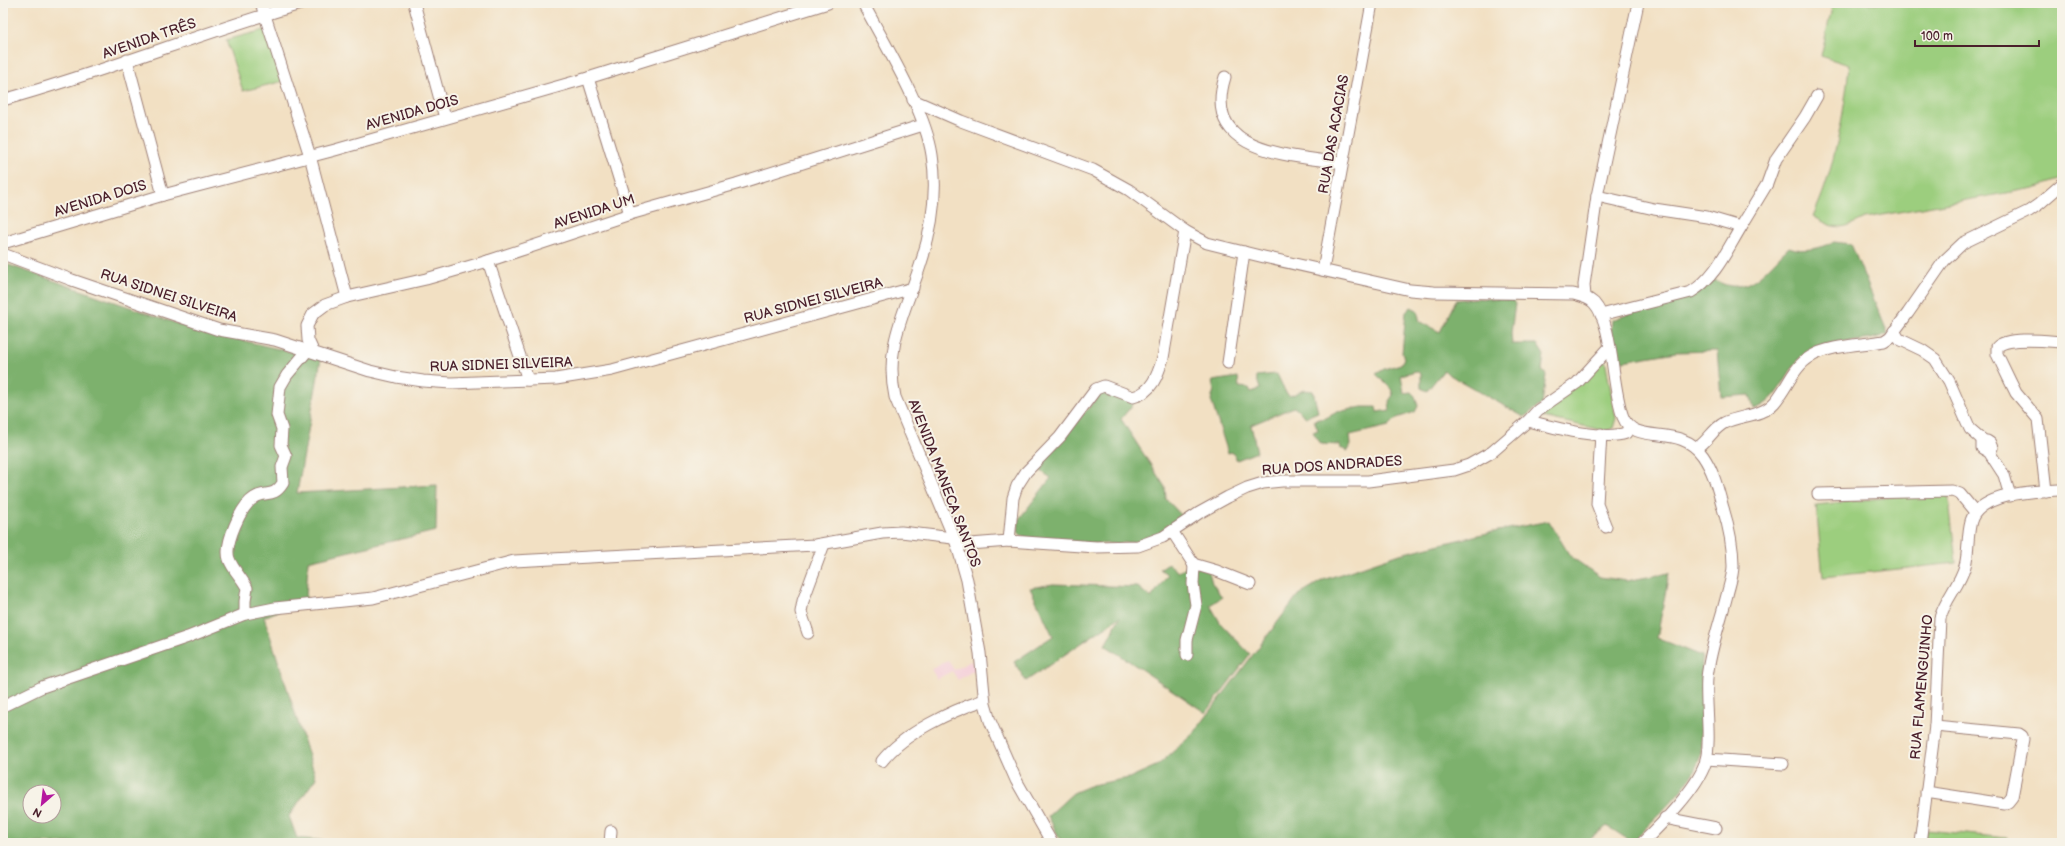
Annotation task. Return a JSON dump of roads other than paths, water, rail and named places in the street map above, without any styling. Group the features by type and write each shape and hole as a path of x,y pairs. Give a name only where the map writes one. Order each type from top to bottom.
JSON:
{"street":[{"path":"261,3 310,156 348,297"},
{"name":"AVENIDA TRÊS","path":"3,100 106,69 127,60 145,56 265,14 304,3"},
{"path":"414,3 445,118"},
{"name":"AVENIDA DOIS","path":"3,243 163,195 310,156 588,78 828,3"},
{"name":"AVENIDA MANECA SANTOS","path":"863,3 913,100 932,153 934,198 927,241 913,288 897,331 891,365 892,381 896,398 955,541 967,580 974,618 984,700 990,721 1004,755 1052,843"},
{"name":"RUA DAS ACACIAS","path":"1323,270 1372,3"},
{"path":"1585,296 1584,286 1597,196 1638,3"},
{"path":"127,60 163,195"},
{"path":"1226,77 1221,95 1223,113 1236,135 1246,143 1267,150 1342,163"},
{"path":"588,78 630,214"},
{"path":"1601,315 1691,292 1702,286 1710,277 1741,227 1766,184 1776,159 1805,117 1817,96"},
{"path":"913,100 961,121 1067,159 1098,172 1129,190 1185,231 1207,242 1390,286 1434,292 1573,294 1585,296 1594,303 1605,324 1620,407 1629,428 1637,432 1679,437 1697,448 1708,464 1719,494 1731,538 1733,567 1710,659 1707,679 1706,759 1700,776 1642,843"},
{"name":"AVENIDA UM","path":"310,351 307,332 313,314 325,305 348,297 426,279 488,261 630,214 736,184 923,125"},
{"path":"1697,448 1707,441 1722,424 1764,410 1774,403 1802,363 1810,357 1826,350 1884,341 1894,331 1925,290 1944,261 1963,243 2029,211 2062,184"},
{"path":"1597,196 1708,217 1741,227"},
{"path":"1009,541 1013,498 1016,486 1026,472 1060,437 1096,389 1101,386 1108,387 1126,396 1133,397 1146,390 1156,378 1163,358 1185,231"},
{"path":"1228,363 1244,252"},
{"name":"RUA SIDNEI SILVEIRA","path":"3,254 219,330 275,340 370,371 423,381 451,383 580,376 648,362 913,288"},
{"path":"488,261 528,380"},
{"path":"1894,331 1899,339 1922,350 1935,359 1949,381 1970,429 1984,441 1982,442 1982,448 1989,452 2004,475 2010,496"},
{"path":"2046,491 2038,419 2016,393 1997,354 1997,347 2001,343 2028,340 2062,342"},
{"name":"RUA DOS ANDRADES","path":"3,706 42,687 188,637 245,614 275,608 372,598 514,561 824,544 882,533 901,532 955,541 1009,541 1126,547 1150,543 1228,497 1247,488 1263,484 1282,481 1368,481 1454,470 1469,466 1492,452 1528,421 1538,410 1577,383 1609,348"},
{"path":"245,614 247,588 229,558 231,538 245,506 255,497 274,493 283,483 282,469 286,456 282,450 282,429 277,415 280,386 287,375 310,351"},
{"path":"1528,421 1588,434 1620,435 1626,433 1629,428"},
{"path":"1601,434 1597,504 1606,527"},
{"path":"1818,494 1952,491 1960,494 1975,512 1984,505 2002,497 2062,490"},
{"name":"RUA FLAMENGUINHO","path":"1920,843 1935,726 1940,618 1943,607 1964,570 1971,521 1975,512"},
{"path":"1172,531 1193,564 1193,584 1196,605 1187,640 1187,655"},
{"path":"808,633 801,612 803,601 824,544"},
{"path":"1193,564 1217,571 1250,584"},
{"path":"882,761 891,750 902,741 949,714 984,700"},
{"path":"1926,792 2004,804 2008,802 2012,797 2023,739 2019,734 1935,726"},
{"path":"1706,759 1783,764"},
{"path":"1665,818 1716,828"},
{"path":"610,843 611,831"}]}
